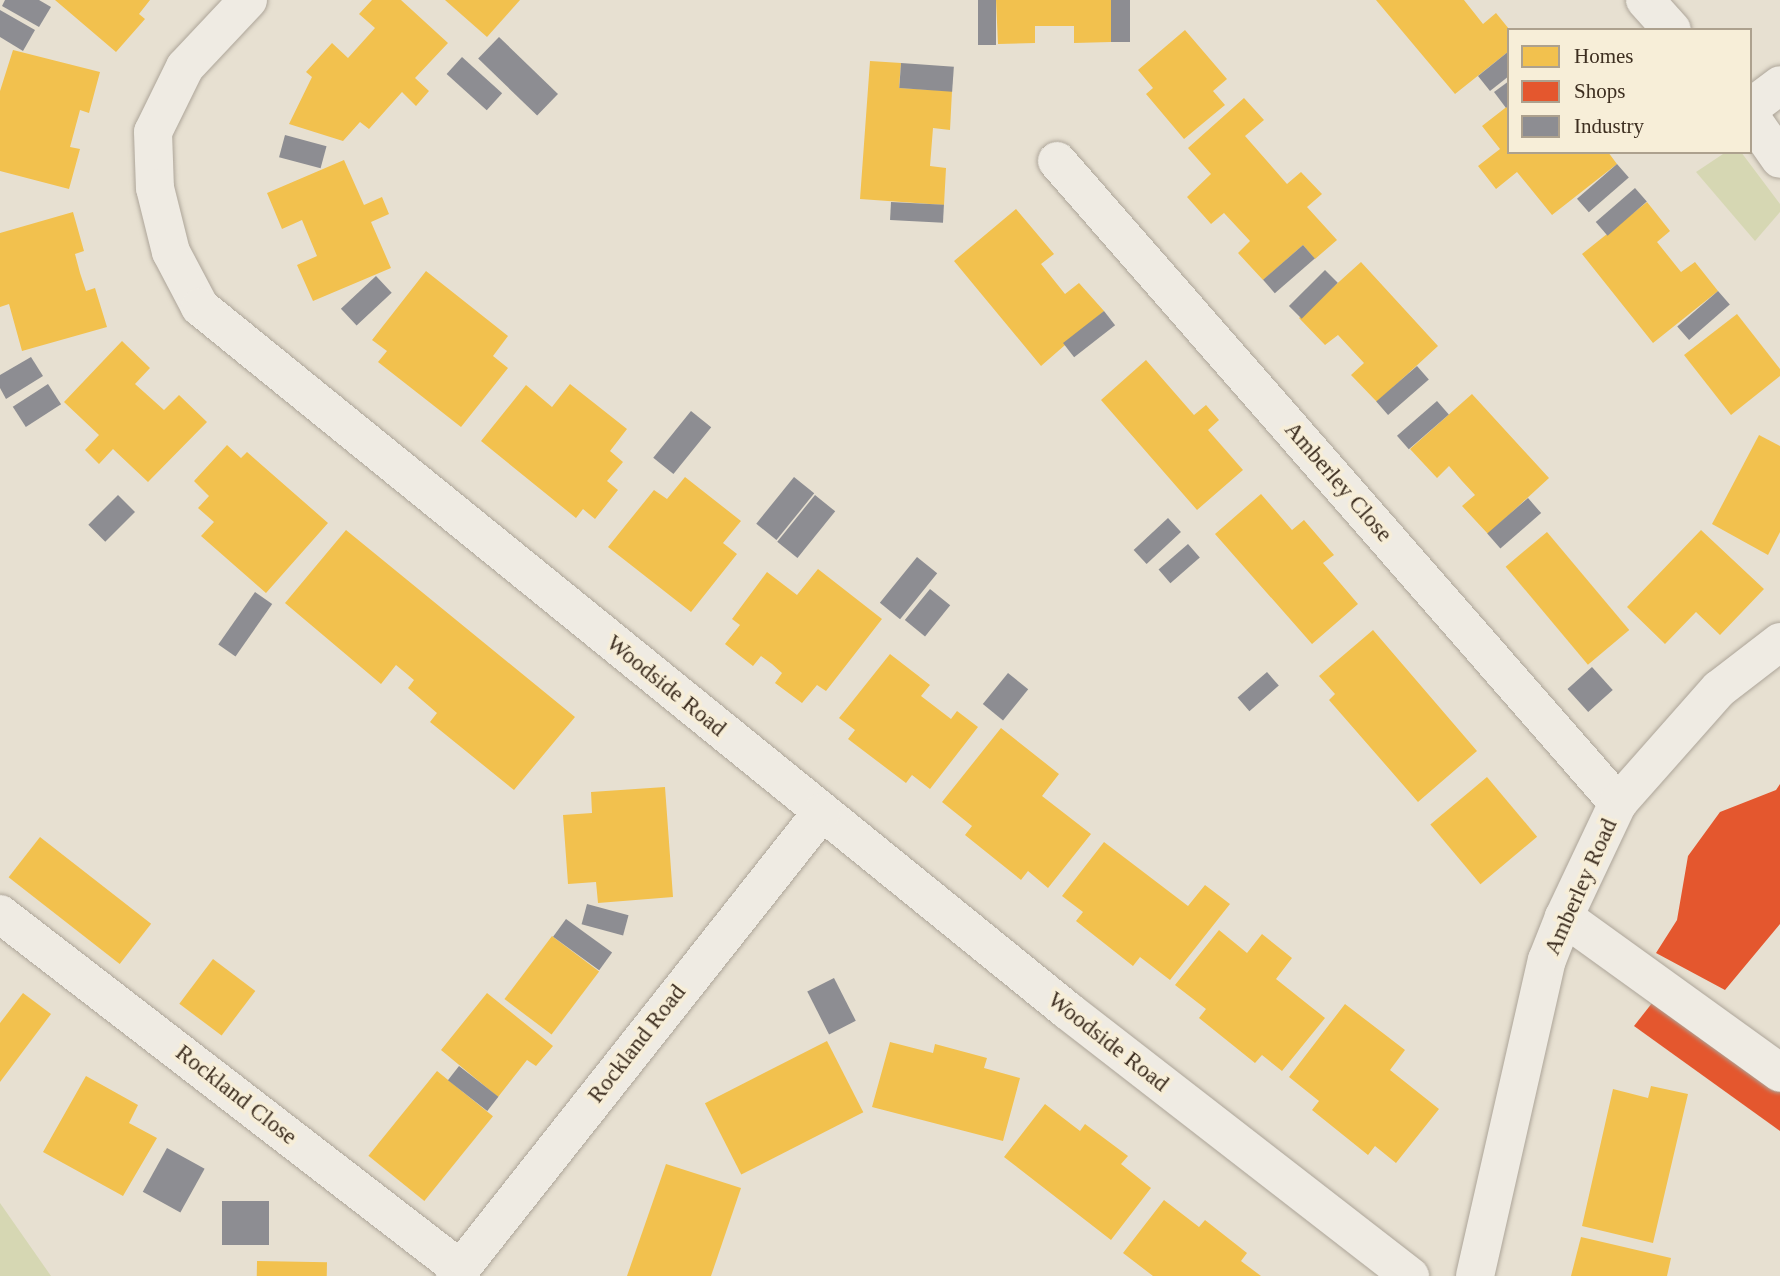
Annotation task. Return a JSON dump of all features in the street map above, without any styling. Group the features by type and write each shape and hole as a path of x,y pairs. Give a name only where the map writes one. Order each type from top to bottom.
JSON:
{"street":[{"name":"Woodside Road","path":"248,0 185,66 153,132 155,188 171,252 200,307 1068,1011 1410,1276"},
{"path":"1645,0 1670,28"},
{"path":"1752,106 1780,85"},
{"path":"1752,119 1780,159"},
{"name":"Amberley Close","path":"1057,161 1618,803"},
{"name":"Amberley Road","path":"1475,1276 1547,960 1564,917 1618,803 1719,689 1780,642"},
{"name":"Rockland Road","path":"457,1272 821,813"},
{"path":"1564,917 1780,1073"},
{"name":"Rockland Close","path":"4,925 457,1272"}],"green space":[{"path":"1723,154 1742,154 1780,204 1780,212 1755,241 1696,172"},
{"path":"0,1203 51,1276 0,1276"}],"building: Homes":[{"path":"55,0 150,0 139,14 145,19 116,52"},
{"path":"372,0 401,0 448,43 415,78 429,91 416,106 402,92 369,129 360,122 343,141 289,124 312,77 306,72 332,43 348,58 375,28 359,14"},
{"path":"445,0 520,0 487,37"},
{"path":"996,0 1111,0 1111,42 1074,43 1074,26 1035,26 1035,43 998,44"},
{"path":"1376,0 1464,0 1483,24 1496,13 1508,28 1507,53 1455,94"},
{"path":"1185,30 1227,79 1213,91 1225,105 1184,139 1146,94 1153,88 1138,70"},
{"path":"13,50 100,72 89,113 80,110 70,147 80,149 69,189 0,171 0,91"},
{"path":"870,61 901,63 899,88 952,91 950,130 933,128 930,166 946,168 944,205 860,199"},
{"path":"1244,98 1264,120 1245,136 1287,184 1301,172 1322,194 1307,207 1337,240 1315,259 1303,245 1263,280 1238,253 1250,241 1224,213 1211,224 1187,197 1211,174 1188,148"},
{"path":"1507,107 1507,154 1610,154 1617,164 1552,215 1517,172 1496,189 1478,166 1500,149 1482,126"},
{"path":"344,160 364,205 382,197 389,214 371,222 391,268 313,301 297,265 317,256 302,220 282,229 267,193"},
{"path":"1647,202 1670,231 1657,242 1681,272 1695,262 1718,291 1653,343 1582,254"},
{"path":"1016,209 1054,254 1041,264 1065,294 1079,283 1104,311 1041,366 954,261"},
{"path":"73,212 84,251 75,254 80,273 86,291 95,288 107,327 22,351 9,304 0,307 0,233"},
{"path":"1361,262 1438,346 1377,402 1351,375 1364,363 1338,335 1325,345 1299,318"},
{"path":"426,271 508,336 493,356 508,368 461,427 378,362 387,351 372,340"},
{"path":"1737,314 1780,369 1780,376 1731,415 1684,355"},
{"path":"122,341 150,368 135,384 164,410 179,395 207,422 148,482 113,449 99,464 85,450 99,435 64,402"},
{"path":"1146,360 1194,415 1206,405 1219,420 1208,430 1243,470 1197,510 1101,400"},
{"path":"570,384 627,429 610,451 623,462 607,481 618,490 595,519 583,509 576,518 481,441 526,385 552,407"},
{"path":"1472,394 1549,478 1488,534 1462,506 1475,495 1449,466 1437,478 1410,449"},
{"path":"1759,435 1780,446 1780,532 1768,555 1712,524"},
{"path":"227,445 241,458 247,452 328,523 266,593 201,536 214,522 198,508 209,496 194,481"},
{"path":"685,477 741,521 723,543 737,554 691,612 608,547 654,490 667,499"},
{"path":"1261,494 1292,530 1304,520 1334,555 1323,563 1358,604 1312,644 1215,534"},
{"path":"346,530 575,717 514,790 430,722 437,713 408,688 414,680 396,665 381,684 285,603"},
{"path":"1701,530 1764,589 1720,635 1696,612 1665,644 1627,607"},
{"path":"1547,532 1629,630 1588,665 1506,567"},
{"path":"818,569 882,619 826,691 817,685 802,703 775,683 782,673 772,664 761,656 753,666 725,644 740,625 732,619 767,572 797,595"},
{"path":"1373,630 1477,751 1418,802 1329,700 1335,694 1319,676"},
{"path":"890,654 930,685 921,696 951,719 957,711 978,727 930,789 912,775 906,783 848,739 855,730 839,718"},
{"path":"1001,728 1059,774 1042,796 1091,834 1048,888 1028,871 1021,880 965,835 972,826 942,802"},
{"path":"1487,777 1537,837 1480,884 1430,825"},
{"path":"665,787 673,897 598,903 596,882 568,884 563,815 592,813 591,792"},
{"path":"40,837 151,924 120,964 9,877"},
{"path":"1104,842 1188,906 1205,885 1230,904 1170,980 1140,957 1133,966 1076,921 1083,912 1062,896"},
{"path":"1219,930 1247,953 1262,934 1292,958 1276,979 1325,1018 1282,1071 1262,1055 1255,1063 1199,1018 1206,1009 1175,985"},
{"path":"552,936 599,972 552,1035 504,999"},
{"path":"213,959 255,991 222,1036 179,1004"},
{"path":"23,993 51,1014 0,1082 0,1023"},
{"path":"487,993 553,1046 536,1066 527,1060 498,1097 441,1050"},
{"path":"1345,1004 1405,1050 1390,1070 1439,1109 1396,1163 1375,1146 1368,1155 1312,1110 1319,1101 1289,1077"},
{"path":"827,1041 863,1112 741,1174 705,1103"},
{"path":"890,1042 933,1053 935,1044 987,1058 984,1068 1020,1078 1003,1141 872,1107"},
{"path":"437,1071 493,1116 424,1201 368,1156"},
{"path":"86,1076 138,1105 129,1123 157,1138 123,1196 43,1152"},
{"path":"1651,1086 1688,1094 1653,1243 1582,1226 1613,1089 1648,1098"},
{"path":"1045,1104 1080,1131 1085,1124 1128,1156 1121,1164 1151,1188 1111,1240 1004,1157"},
{"path":"666,1164 741,1188 711,1276 627,1276"},
{"path":"1164,1200 1199,1227 1205,1220 1247,1253 1241,1261 1261,1276 1153,1276 1123,1253"},
{"path":"1581,1237 1671,1258 1667,1276 1571,1276"},
{"path":"257,1261 327,1262 327,1276 257,1276"}],"building: Shops":[{"path":"1780,784 1780,924 1725,990 1656,953 1677,920 1688,856 1720,812 1776,790"},
{"path":"1656,998 1780,1087 1780,1131 1634,1026"}],"building: Industry":[{"path":"5,0 39,0 51,7 39,27 2,6"},
{"path":"978,0 996,0 996,45 978,45"},
{"path":"1111,0 1130,0 1130,42 1111,42"},
{"path":"0,10 35,30 23,51 0,37"},
{"path":"499,37 558,94 537,116 478,59"},
{"path":"1507,53 1507,78 1490,91 1478,76"},
{"path":"462,57 502,93 487,110 447,74"},
{"path":"901,63 954,67 952,92 899,88"},
{"path":"1507,82 1506,108 1494,92"},
{"path":"285,135 327,146 321,168 279,157"},
{"path":"1617,164 1629,178 1589,212 1577,199"},
{"path":"1635,188 1647,202 1608,236 1596,222"},
{"path":"891,202 944,205 943,223 890,220"},
{"path":"1303,245 1315,259 1275,293 1263,280"},
{"path":"1325,270 1338,283 1302,319 1289,306"},
{"path":"376,276 392,293 357,326 341,309"},
{"path":"1718,291 1730,305 1689,340 1677,326"},
{"path":"1104,311 1115,325 1074,357 1063,343"},
{"path":"31,357 43,376 6,399 0,388 0,375"},
{"path":"1417,366 1429,380 1388,415 1376,401"},
{"path":"48,384 61,404 26,427 13,407"},
{"path":"1437,401 1449,415 1409,449 1397,436"},
{"path":"691,411 711,427 673,474 653,458"},
{"path":"794,477 814,493 776,540 756,524"},
{"path":"118,495 135,512 105,542 88,525"},
{"path":"815,495 835,511 797,558 777,542"},
{"path":"1528,498 1541,513 1500,549 1487,533"},
{"path":"1168,518 1181,532 1147,564 1134,550"},
{"path":"1188,544 1200,558 1170,583 1159,570"},
{"path":"917,557 937,573 900,619 880,603"},
{"path":"930,589 950,605 925,636 905,620"},
{"path":"255,592 272,604 235,656 218,644"},
{"path":"1592,667 1613,690 1588,712 1567,689"},
{"path":"1267,672 1279,686 1249,711 1238,698"},
{"path":"1008,673 1028,689 1003,720 983,704"},
{"path":"587,904 629,915 623,935 582,924"},
{"path":"566,919 612,953 599,970 553,937"},
{"path":"834,978 856,1021 829,1034 807,992"},
{"path":"459,1066 498,1097 487,1111 448,1080"},
{"path":"167,1148 205,1169 180,1213 143,1192"},
{"path":"222,1201 269,1201 269,1245 222,1245"}]}
